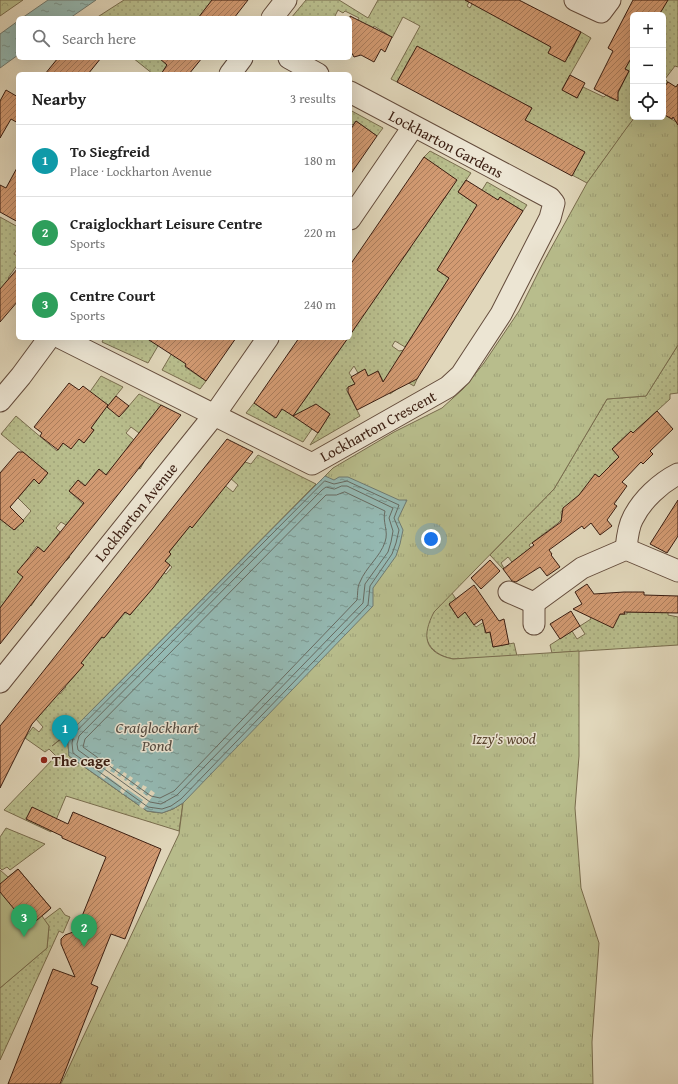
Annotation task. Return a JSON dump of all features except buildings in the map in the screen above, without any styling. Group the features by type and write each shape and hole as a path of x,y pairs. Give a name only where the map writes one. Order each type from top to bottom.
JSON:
{"street":[{"path":"274,16 286,0"},
{"path":"575,0 601,12 610,0"},
{"path":"232,72 240,60"},
{"path":"293,60 314,72"},
{"name":"Lockharton Gardens","path":"352,93 543,195"},
{"path":"352,216 413,127"},
{"name":"Lockharton Crescent","path":"65,340 312,464 448,387 461,375 501,314 534,251 555,206 553,200 543,195"},
{"path":"0,401 21,376 48,340"},
{"name":"Lockharton Avenue","path":"0,682 215,414 267,340"},
{"path":"626,549 630,526 638,511 660,486 678,474"},
{"path":"534,603 582,568 626,549 678,571"},
{"path":"509,592 534,603"},
{"path":"534,603 534,624"}],"green space":[{"path":"0,0 23,0 0,16"},
{"path":"124,0 212,0 201,16 99,16"},
{"path":"306,0 339,0 368,18 378,0 465,0 469,2 467,6 470,8 472,4 523,8 514,27 569,56 581,32 591,38 562,89 577,98 583,87 604,97 606,95 613,99 617,98 629,71 616,64 630,57 630,120 633,120 587,183 572,175 525,120 532,108 520,102 514,114 495,104 501,91 490,85 483,97 410,58 397,82 391,79 420,26 403,17 392,38 374,26 372,30 357,22 359,18 345,11 343,13 338,10 335,16 293,16"},
{"path":"668,0 678,0 678,67 675,66 666,78 666,12 657,12"},
{"path":"136,60 167,60 165,63 167,65 163,72 150,72"},
{"path":"352,111 383,128 377,136 356,121 353,125"},
{"name":"Izzy's wood","path":"666,116 678,123 678,345 646,396 607,399 554,489 434,612 430,620 427,635 431,648 443,656 453,659 579,651 579,756 575,808 581,888 599,943 592,1042 593,1084 61,1084 179,834 183,803 162,813 147,811 69,756 68,743 71,731 333,468 394,432 442,408 463,389 484,363 519,311 544,261 587,183 633,120 666,120"},
{"path":"430,151 471,173 458,192 474,203 487,182 527,205 523,211 500,197 494,207 481,199 437,270 449,278 405,347 395,341 392,346 399,351 404,350 418,377 414,386 396,376 391,379 397,389 390,394 378,371 367,377 365,370 358,373 354,366 349,373 356,383 346,389 360,416 310,445 330,414 325,410 303,442 246,413 254,403 275,418 283,408 293,416 296,411 286,403 303,402 346,340 352,340 352,330 411,247 403,242 416,224 423,229 450,190 424,157"},
{"path":"0,217 16,226 16,250 14,254 16,256 16,267 8,278 16,285 16,287 0,289"},
{"path":"103,340 161,340 148,363 102,342"},
{"path":"179,341 192,356 185,367 206,381 200,389 162,370"},
{"path":"678,345 678,393 670,394 670,399 636,430 638,439 631,431 612,449 619,457 609,466 612,469 603,480 595,474 594,493 564,508 561,512 562,519 558,523 529,545 531,548 512,562 508,557 501,563 504,568 503,569 490,555 554,489 607,399 646,396"},
{"path":"101,376 123,387 107,407 115,413 122,414 139,394 161,405 139,433 131,427 126,433 134,440 127,448 144,462 140,469 122,455 106,475 99,469 93,476 93,491 78,480 69,491 83,504 66,525 61,522 56,528 60,532 52,542 70,557 66,561 49,546 44,552 37,546 30,555 37,561 19,582 37,597 31,606 13,592 0,608 0,515 15,530 31,511 18,498 34,479 39,484 48,473 1,434 16,416 57,451 63,443 79,439 84,443 94,430 91,428 97,420 87,411 87,396"},
{"path":"258,455 316,484 75,727 52,746 71,731 68,743 69,756 147,811 166,811 183,803 179,831 66,796 51,832 4,810 56,756 49,749 45,752 25,738 33,727 39,732 43,727 36,719 58,693 60,694 66,687 45,670 71,680 83,665 81,663 83,660 102,637 104,638 110,631 103,626 115,624 126,612 130,615 161,571 166,574 172,567 165,561 171,554 169,552 190,526 192,528 223,484 233,492 238,485 229,477 236,473 245,462 251,464"},
{"path":"452,593 456,599 449,605 458,617 465,612 476,627 487,620 484,624 485,633 490,632 493,647 514,643 517,656 453,659 444,656 431,647 426,635 429,620 438,607"},
{"path":"627,612 668,612 668,615 678,617 678,645 552,653 550,645 572,631 577,639 585,634 580,626 591,619 590,617 615,623 616,615 627,614"},
{"path":"6,828 45,844 10,870 7,867 2,870 0,868 0,837"},
{"path":"18,869 51,908 42,916 49,926 47,948 0,988 0,870 8,877"},
{"path":"60,908 65,915 70,917 63,933 59,931 0,1060 0,988 47,948 49,926 44,920"}],"water":[{"path":"48,0 96,0 73,16 25,16"},
{"path":"16,22 16,56 0,68 0,34"},
{"name":"Craiglockhart Pond","path":"325,476 334,480 339,477 348,477 399,500 407,500 398,519 403,530 400,544 396,556 373,588 373,606 183,803 173,809 162,813 147,811 69,756 68,743 71,731"}],"pier":[{"path":"110,763 114,765 110,771 114,773 117,768 121,770 117,775 120,777 124,772 127,774 124,780 126,781 130,776 133,778 129,784 133,786 137,781 140,783 136,788 140,791 143,785 147,787 143,793 147,796 151,790 155,793 143,809 139,806 143,800 127,789 123,794 120,791 122,787 107,776 104,779 100,776"}],"place":[{"name":"To Siegfreid","path":"65,748"},
{"name":"The cage","path":"44,760"},
{"name":"Centre Court","path":"24,937"},
{"name":"Craiglockhart Leisure Centre","path":"84,947"}]}
